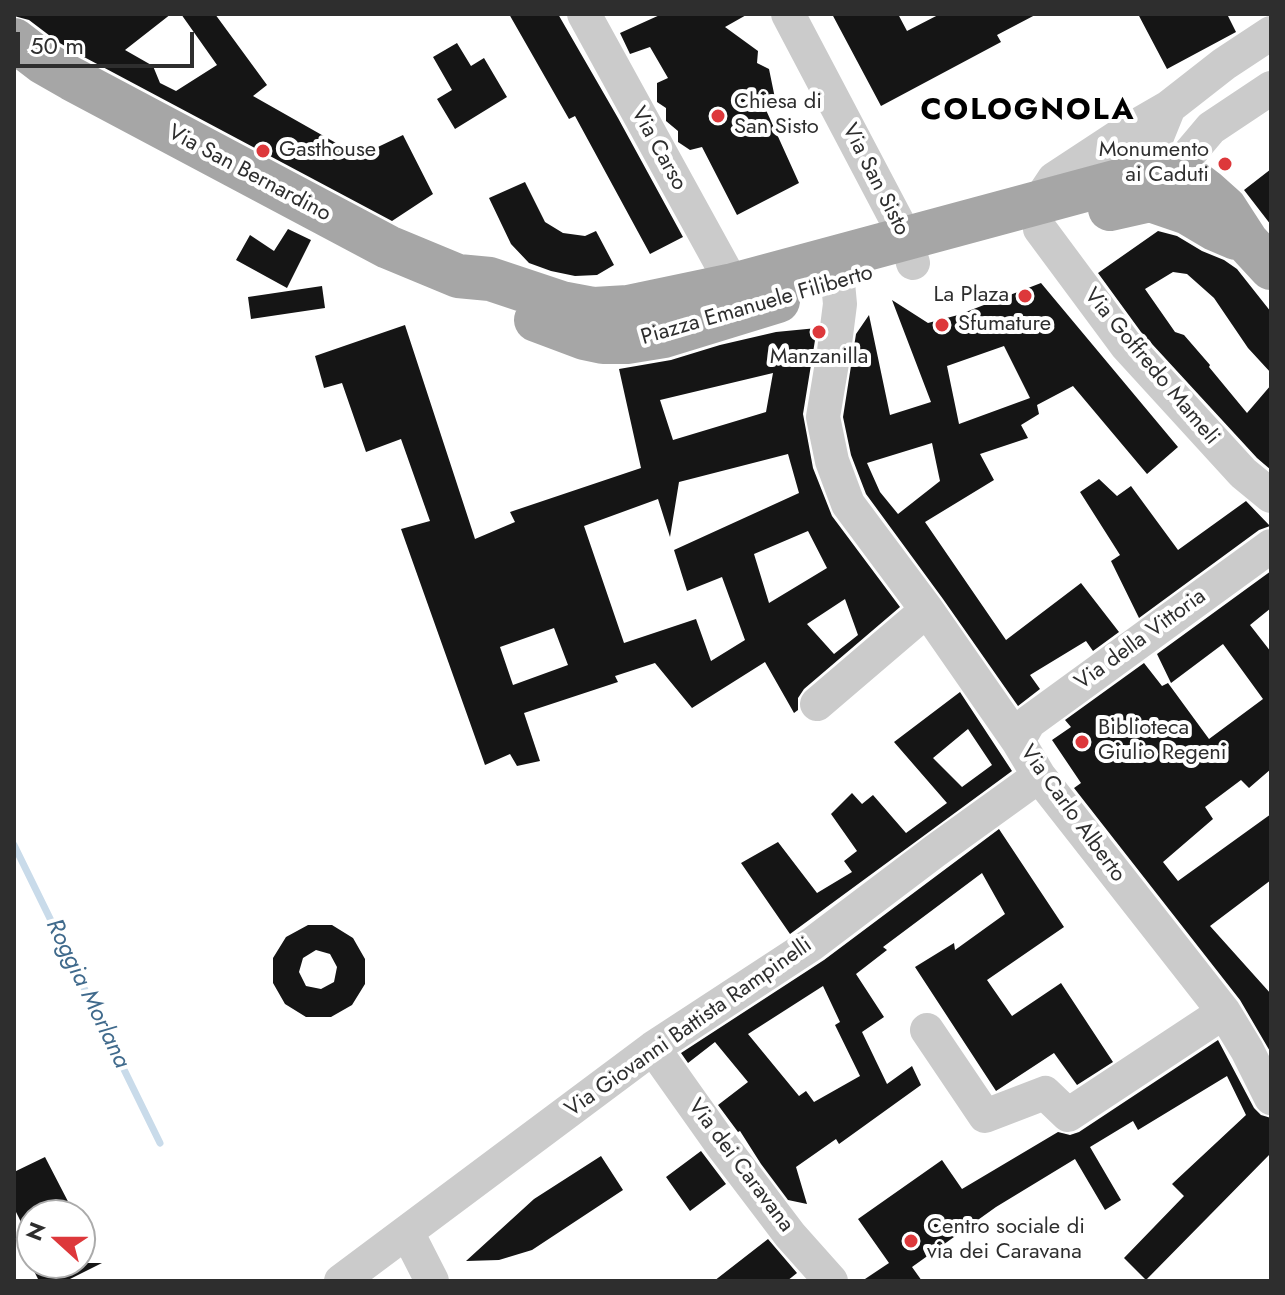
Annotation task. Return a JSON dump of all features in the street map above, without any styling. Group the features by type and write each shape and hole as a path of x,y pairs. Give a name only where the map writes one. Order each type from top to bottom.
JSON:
{"main road":[{"name":"Via San Bernardino","path":"24,52 388,247 458,276"},
{"path":"1158,184 1189,178 1225,208 1259,255"},
{"name":"Piazza Emanuele Filiberto","path":"458,276 490,279 562,303 594,309 628,307 910,250 1039,216 1126,179 1158,184"},
{"name":"Piazza Emanuele Filiberto","path":"458,276 480,295 555,328 603,342 627,342 664,336 838,283 910,250"}],"street":[{"name":"Via Carso","path":"584,14 733,285"},
{"name":"Via San Sisto","path":"788,14 910,250"},
{"path":"1039,216 1054,179 1169,107 1224,64 1271,33"},
{"path":"1158,184 1211,128 1271,88"},
{"path":"1158,184 1152,149 1169,107"},
{"name":"Via Goffredo Mameli","path":"1039,216 1126,345 1243,473 1271,496"},
{"name":"Via Carlo Alberto","path":"838,283 840,304 823,417 832,461 848,504 927,610 1039,776 1224,1012 1271,1098"},
{"name":"Via della Vittoria","path":"1018,741 1029,722 1271,546"},
{"path":"817,704 927,610"},
{"name":"Via Giovanni Battista Rampinelli","path":"341,1281 653,1048 812,944 1039,776"},
{"path":"927,1030 985,1116 1045,1093 1068,1115 1224,1012"},
{"name":"Via dei Caravana","path":"653,1048 790,1235 831,1281"},
{"path":"407,1232 432,1281"}],"building":[{"path":"14,14 171,14 125,50 153,66 160,83 176,91 217,65 181,14 215,14 267,85 253,96 359,156 403,135 433,194 392,221 84,57 29,20"},
{"path":"509,14 558,14 683,237 650,254 575,116 569,119"},
{"name":"Chiesa di San Sisto","path":"662,14 748,14 725,27 758,51 757,63 769,69 777,108 766,110 799,183 737,215 702,147 690,150 678,142 678,131 666,121 666,108 657,102 657,83 668,78 650,47 630,54 620,33"},
{"path":"832,14 898,14 907,31 940,14 1037,14 997,35 1001,42 881,106"},
{"path":"1138,14 1227,14 1236,32 1167,69"},
{"path":"457,43 471,66 484,58 507,97 455,129 437,99 452,90 433,57"},
{"path":"1271,169 1271,225 1244,190"},
{"path":"525,182 545,222 563,233 585,236 596,231 614,265 597,275 575,276 529,263 511,244 489,198"},
{"path":"288,229 311,240 287,288 236,260 250,235 274,251"},
{"path":"1158,231 1177,236 1237,269 1271,312 1271,373 1248,348 1214,298 1187,274 1173,272 1145,289 1175,332 1184,335 1247,413 1271,385 1271,470 1141,332 1098,273"},
{"path":"1041,283 1178,447 1147,474 1073,386 1037,405 1039,414 1021,425 1028,438 980,454 994,480 925,522 1006,640 1081,583 1119,632 1093,651 1086,641 1030,675 1040,689 1018,706 866,494 851,455 843,417 856,334 869,315 890,415 931,402 892,300 928,323 958,315","holes":["1004,346 1030,398 959,424 947,366","932,443 940,481 898,514 880,492 867,463"]},
{"path":"322,286 325,308 251,319 248,297"},
{"path":"405,325 475,539 515,522 510,512 641,468 619,369 671,360 776,332 817,328 803,414 813,468 832,516 900,607 804,689 798,698 798,710 794,713 765,662 692,708 655,663 615,676 618,682 524,713 540,761 517,766 510,754 485,765 401,529 430,521 401,439 366,452 342,383 324,388 315,356","holes":["773,373 766,412 673,440 660,400","788,454 799,493 674,550 687,591 722,577 745,640 711,661 696,619 624,643 584,526 658,499 670,537 679,482","808,531 827,568 769,603 754,554","845,599 858,635 834,654 807,624","554,628 568,665 513,685 500,647"]},
{"path":"1099,479 1117,496 1131,486 1178,550 1246,501 1270,526 1259,530 1139,618 1111,561 1120,555 1080,492"},
{"path":"1271,571 1271,608 1250,625 1271,652 1271,769 1249,788 1241,780 1205,807 1213,819 1163,862 1178,881 1271,814 1271,880 1210,926 1271,994 1271,1053 1240,1000 1074,788 1081,783 1052,740 1071,727 1065,720 1144,663 1162,686 1168,683 1209,739 1263,699 1223,644 1171,683 1157,654"},
{"path":"960,692 1012,771 790,934 741,863 778,842 817,893 852,872 844,861 857,851 831,814 852,793 862,804 873,795 906,833 947,803 894,742","holes":["968,729 992,765 962,787 933,758"]},
{"path":"999,829 1064,927 987,980 1012,1016 1061,983 1113,1062 1077,1085 1054,1053 996,1091 915,967 954,943 955,950 1005,914 982,873 883,947 887,950 856,974 884,1017 862,1032 887,1084 912,1066 921,1085 839,1144 836,1139 796,1167 807,1204 788,1200 718,1105 748,1082 715,1042 688,1063 681,1053 824,960","holes":["823,986 840,1022 835,1025 860,1076 814,1102 806,1091 799,1096 748,1034"]},
{"path":"308,925 332,925 353,938 365,959 365,984 352,1005 331,1017 306,1017 285,1004 273,983 273,958 286,937","holes":["316,950 330,954 337,967 334,982 321,989 306,986 299,972 303,958"]},
{"path":"1218,1040 1254,1108 1261,1115 1271,1118 1271,1153 1146,1280 1124,1258 1184,1196 1172,1184 1246,1115 1227,1076 1138,1130 1133,1121 1090,1147 1121,1200 1105,1210 1075,1159 996,1207 912,1267 922,1281 862,1281 889,1263 858,1219 942,1160 962,1189 1058,1132 1070,1135 1079,1132"},
{"path":"701,1151 726,1184 690,1211 666,1177"},
{"path":"601,1156 623,1190 532,1250 499,1260 466,1261 534,1199"},
{"path":"45,1157 67,1199 16,1199 16,1212 14,1172"},
{"path":"768,1239 797,1273 787,1281 714,1281"},
{"path":"38,1279 70,1279 66,1281"}],"waterway":[{"name":"Roggia Morlana","path":"14,845 160,1143"}],"place":[{"name":"Chiesa di San Sisto","path":"718,116"},
{"name":"Gasthouse","path":"263,151"},
{"name":"Monumento ai Caduti","path":"1225,164"},
{"name":"La Plaza","path":"1025,296"},
{"name":"Sfumature","path":"942,325"},
{"name":"Manzanilla","path":"819,332"},
{"name":"Biblioteca Giulio Regeni","path":"1082,742"},
{"name":"Centro sociale di via dei Caravana","path":"911,1241"}],"district":[{"name":"COLOGNOLA","path":"1028,112"}]}
